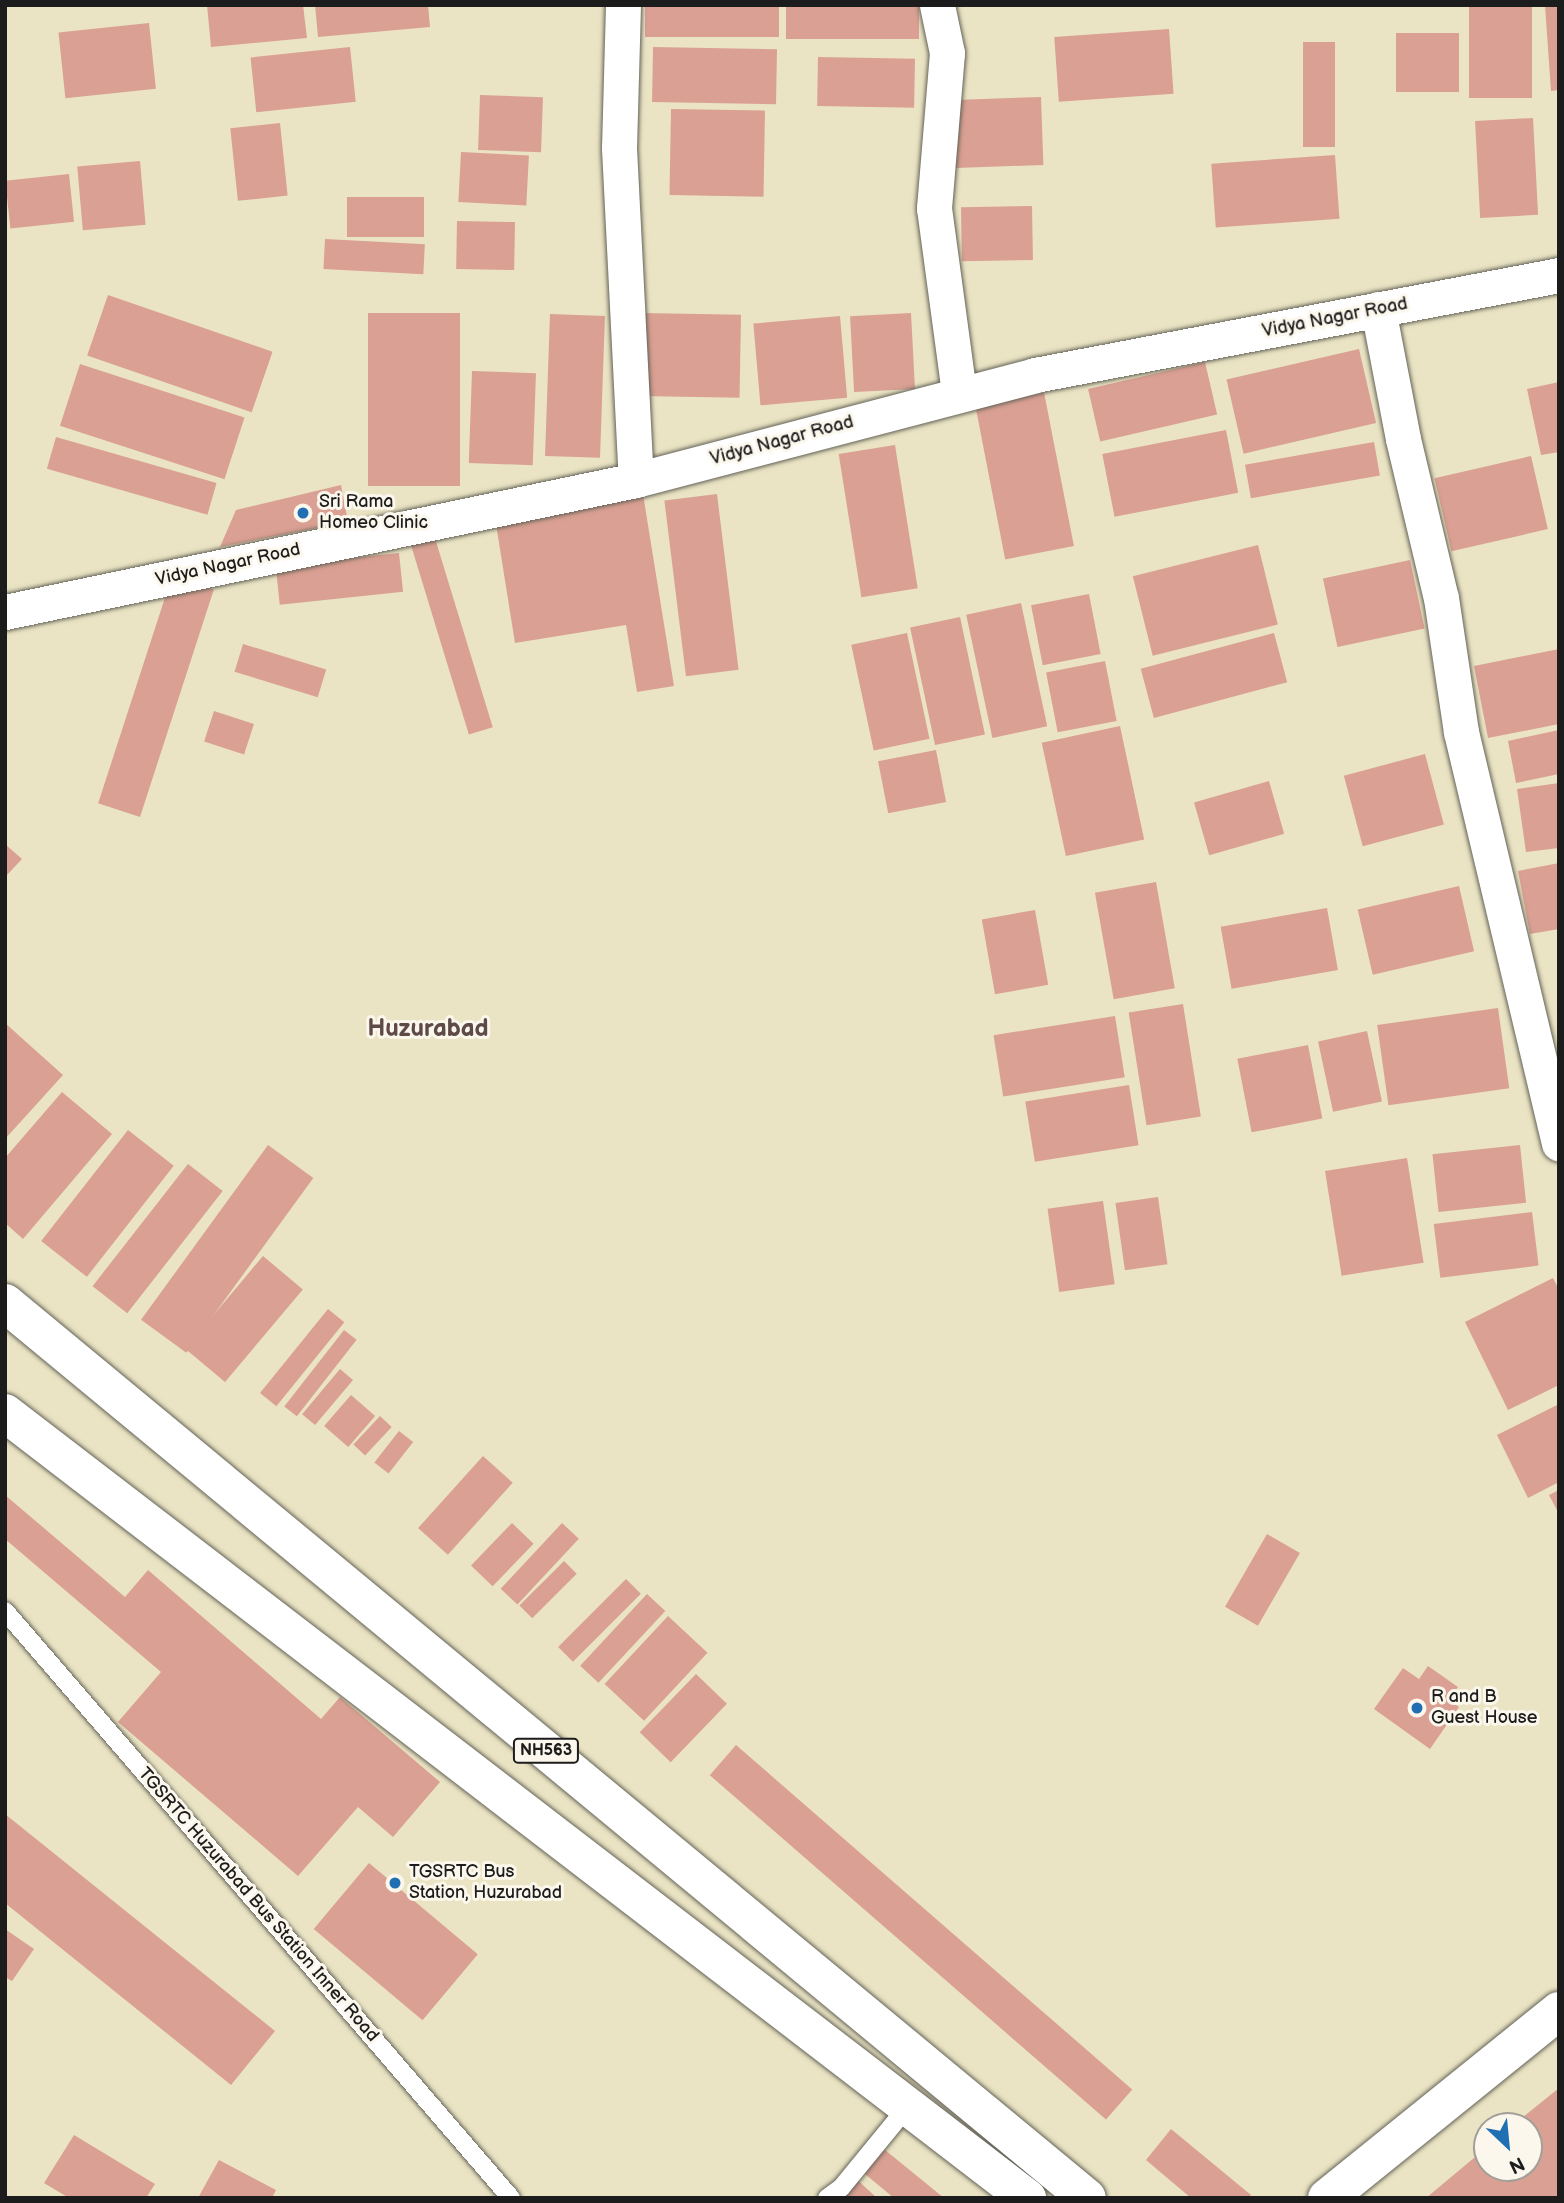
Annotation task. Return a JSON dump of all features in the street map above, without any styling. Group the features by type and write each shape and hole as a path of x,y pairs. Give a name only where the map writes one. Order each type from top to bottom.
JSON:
{"main road":[{"name":"NH563","path":"5,1303 1087,2198"},
{"path":"5,1413 1027,2198"},
{"path":"1328,2198 1559,2011"}],"street":[{"path":"623,5 619,148 636,480"},
{"path":"937,5 947,53 934,208 959,394"},
{"name":"Vidya Nagar Road","path":"5,612 636,480 1035,375 1559,275"},
{"path":"1378,309 1404,439 1441,598 1461,732 1559,1144"}],"lane":[{"name":"TGSRTC Huzurabad Bus Station Inner Road","path":"5,1611 511,2198"},
{"path":"827,2198 841,2188 908,2106"}],"building":[{"path":"207,5 303,5 307,38 211,47"},
{"path":"315,5 428,5 430,27 318,37"},
{"path":"645,5 779,5 779,37 645,37"},
{"path":"786,5 919,5 919,39 786,39"},
{"path":"1469,5 1532,5 1532,98 1469,98"},
{"path":"1545,5 1559,5 1559,90 1551,91"},
{"path":"149,23 156,89 65,98 58,33"},
{"path":"1169,29 1174,94 1059,102 1054,37"},
{"path":"1396,33 1459,33 1459,92 1396,92"},
{"path":"1303,42 1335,42 1335,147 1303,147"},
{"path":"350,47 356,102 256,112 251,57"},
{"path":"653,47 777,49 776,104 652,102"},
{"path":"818,57 915,59 914,108 817,106"},
{"path":"480,95 543,97 541,152 478,150"},
{"path":"1041,97 1043,165 949,168 947,100"},
{"path":"671,109 765,111 763,197 669,195"},
{"path":"1533,118 1538,215 1480,218 1475,121"},
{"path":"280,123 288,196 238,201 230,128"},
{"path":"461,152 529,156 526,205 458,202"},
{"path":"1335,155 1339,219 1216,227 1211,164"},
{"path":"140,161 146,225 83,230 77,166"},
{"path":"69,174 74,222 10,228 5,181"},
{"path":"347,197 424,197 424,237 347,237"},
{"path":"1032,206 1033,260 962,261 961,207"},
{"path":"457,221 515,222 514,270 456,269"},
{"path":"325,239 425,244 423,274 323,269"},
{"path":"108,295 273,352 252,412 87,356"},
{"path":"368,313 460,313 460,486 368,486"},
{"path":"641,313 741,315 740,398 640,396"},
{"path":"911,313 915,389 854,392 850,316"},
{"path":"550,314 605,316 600,458 545,456"},
{"path":"840,316 847,398 760,405 753,324"},
{"path":"1359,349 1376,423 1244,454 1226,380"},
{"path":"1205,362 1217,415 1100,442 1088,389"},
{"path":"80,364 245,417 224,479 60,426"},
{"path":"472,371 536,373 533,465 469,463"},
{"path":"1559,382 1559,452 1541,455 1527,389"},
{"path":"1043,387 1074,546 1005,559 974,400"},
{"path":"1226,430 1238,493 1115,517 1102,454"},
{"path":"56,437 217,483 207,515 47,469"},
{"path":"1374,442 1380,475 1251,498 1245,465"},
{"path":"895,445 918,588 861,597 839,454"},
{"path":"1531,456 1548,529 1451,551 1435,478"},
{"path":"341,485 348,522 220,547 236,510"},
{"path":"643,494 674,686 637,692 626,625 515,643 495,518"},
{"path":"717,494 739,670 686,676 664,500"},
{"path":"434,535 493,727 469,735 410,542"},
{"path":"1258,545 1278,625 1153,656 1133,576"},
{"path":"399,553 403,592 280,605 276,566"},
{"path":"1410,560 1425,628 1337,647 1323,579"},
{"path":"172,576 214,590 140,817 98,803"},
{"path":"1089,594 1101,654 1043,665 1031,605"},
{"path":"1021,603 1047,726 992,738 966,615"},
{"path":"960,617 985,734 935,745 910,628"},
{"path":"907,633 929,739 874,750 851,645"},
{"path":"1274,633 1287,682 1154,718 1141,669"},
{"path":"243,644 326,669 318,697 235,672"},
{"path":"1559,649 1559,724 1488,738 1474,666"},
{"path":"1105,661 1117,721 1058,732 1046,672"},
{"path":"214,711 254,724 244,754 204,741"},
{"path":"1120,726 1144,839 1066,856 1042,743"},
{"path":"1559,730 1559,774 1516,783 1508,741"},
{"path":"936,750 946,802 888,813 878,761"},
{"path":"1425,754 1444,825 1363,846 1344,776"},
{"path":"1269,781 1284,834 1209,855 1194,802"},
{"path":"1559,783 1559,848 1526,852 1517,789"},
{"path":"5,844 22,859 5,877"},
{"path":"1559,863 1559,929 1530,934 1518,871"},
{"path":"1156,882 1175,988 1114,999 1095,893"},
{"path":"1459,886 1474,951 1373,975 1358,909"},
{"path":"1327,908 1338,970 1232,989 1221,927"},
{"path":"1035,910 1048,985 995,994 982,919"},
{"path":"1183,1004 1201,1117 1147,1125 1129,1013"},
{"path":"1498,1008 1509,1088 1388,1105 1377,1025"},
{"path":"1115,1016 1125,1077 1003,1096 994,1035"},
{"path":"5,1023 63,1075 5,1139"},
{"path":"1367,1031 1382,1101 1333,1112 1318,1041"},
{"path":"1308,1045 1322,1119 1252,1132 1237,1059"},
{"path":"1129,1085 1139,1145 1035,1162 1025,1101"},
{"path":"62,1092 112,1134 23,1239 5,1223 5,1158"},
{"path":"128,1130 174,1166 87,1277 41,1241"},
{"path":"268,1145 313,1178 186,1353 141,1320"},
{"path":"1520,1145 1526,1203 1439,1212 1432,1154"},
{"path":"1407,1158 1424,1263 1342,1276 1325,1171"},
{"path":"188,1164 223,1191 127,1313 93,1286"},
{"path":"1158,1197 1167,1264 1125,1270 1115,1203"},
{"path":"1103,1201 1115,1284 1059,1292 1048,1209"},
{"path":"1532,1212 1539,1266 1440,1278 1434,1224"},
{"path":"263,1256 303,1289 225,1382 185,1349"},
{"path":"1553,1278 1559,1290 1559,1385 1508,1410 1465,1322"},
{"path":"328,1309 344,1322 276,1406 260,1393"},
{"path":"344,1330 357,1340 297,1416 284,1406"},
{"path":"340,1369 353,1380 315,1425 302,1414"},
{"path":"351,1395 375,1416 348,1447 324,1426"},
{"path":"1559,1404 1559,1482 1528,1498 1497,1435"},
{"path":"380,1416 392,1427 365,1455 353,1445"},
{"path":"399,1431 413,1442 389,1474 374,1463"},
{"path":"483,1456 513,1483 448,1555 418,1528"},
{"path":"1559,1490 1559,1514 1549,1495"},
{"path":"5,1495 125,1597 148,1570 321,1719 340,1697 440,1782 393,1837 358,1807 298,1876 118,1722 161,1672 5,1539"},
{"path":"512,1523 534,1544 493,1586 471,1565"},
{"path":"562,1523 579,1539 517,1605 501,1589"},
{"path":"1267,1534 1300,1553 1258,1626 1225,1607"},
{"path":"564,1561 577,1574 532,1618 519,1606"},
{"path":"626,1579 641,1594 573,1662 558,1647"},
{"path":"647,1594 665,1611 598,1683 580,1666"},
{"path":"668,1616 707,1653 644,1721 605,1684"},
{"name":"R and B Guest House","path":"1428,1666 1458,1687 1449,1700 1459,1707 1430,1749 1374,1709 1403,1668 1419,1679"},
{"path":"696,1674 727,1704 671,1762 640,1732"},
{"path":"736,1745 1132,2089 1106,2120 710,1775"},
{"path":"5,1814 275,2031 231,2085 5,1903"},
{"path":"369,1863 478,1954 422,2020 314,1929"},
{"path":"5,1929 34,1949 12,1981 5,1977"},
{"path":"1559,2088 1559,2198 1426,2198 1473,2159 1473,2182 1543,2182 1543,2112 1529,2112"},
{"path":"1171,2129 1251,2195 1248,2198 1191,2198 1146,2160"},
{"path":"74,2135 155,2184 146,2198 69,2198 44,2183"},
{"path":"874,2141 944,2198 894,2198 854,2165"},
{"path":"219,2160 276,2190 272,2198 198,2198"},
{"path":"853,2176 877,2198 834,2198"}],"place":[{"name":"Sri Rama Homeo Clinic","path":"303,513"},
{"name":"R and B Guest House","path":"1417,1708"},
{"name":"TGSRTC Bus Station, Huzurabad","path":"395,1883"}],"district":[{"name":"Huzurabad","path":"428,1029"}]}
